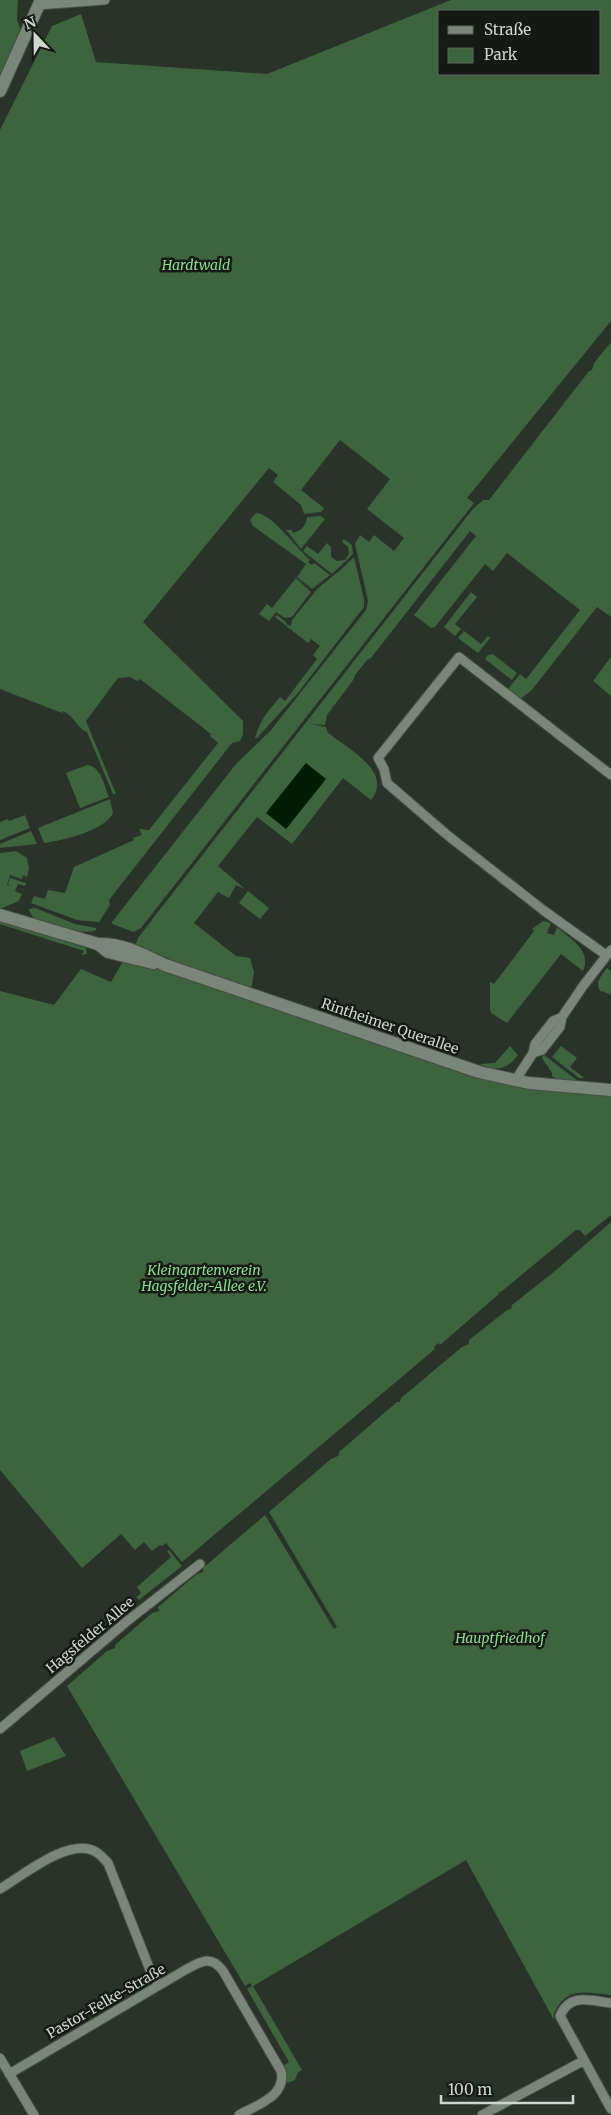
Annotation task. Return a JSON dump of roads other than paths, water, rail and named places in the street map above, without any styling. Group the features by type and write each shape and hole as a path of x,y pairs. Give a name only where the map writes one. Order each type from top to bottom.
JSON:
{"street":[{"path":"0,91 40,3 105,0"},
{"path":"515,1080 533,1053 542,1050 560,1027 562,1017 608,952 543,910 446,834 387,783 384,769 378,758 459,657 611,775"},
{"name":"Rintheimer Querallee","path":"0,915 98,944 111,944 139,952 166,965 479,1072 515,1080 611,1090"},
{"name":"Hagsfelder Allee","path":"0,1729 142,1609 200,1564"},
{"path":"0,1889 65,1850 86,1848 96,1852 108,1863 152,1975 159,1985"},
{"name":"Pastor-Felke-Straße","path":"10,2074 199,1962 210,1961 218,1964 282,2071 283,2082 278,2092 239,2115"},
{"path":"611,2003 576,2000 570,2002 561,2013 561,2020 611,2109"},
{"path":"0,2058 34,2115"},
{"path":"482,2115 583,2061"}],"park label":[{"name":"Hardtwald","path":"196,265"},
{"name":"Kleingartenverein Hagsfelder-Allee e.V.","path":"204,1278"},
{"name":"Hauptfriedhof","path":"500,1638"}]}
